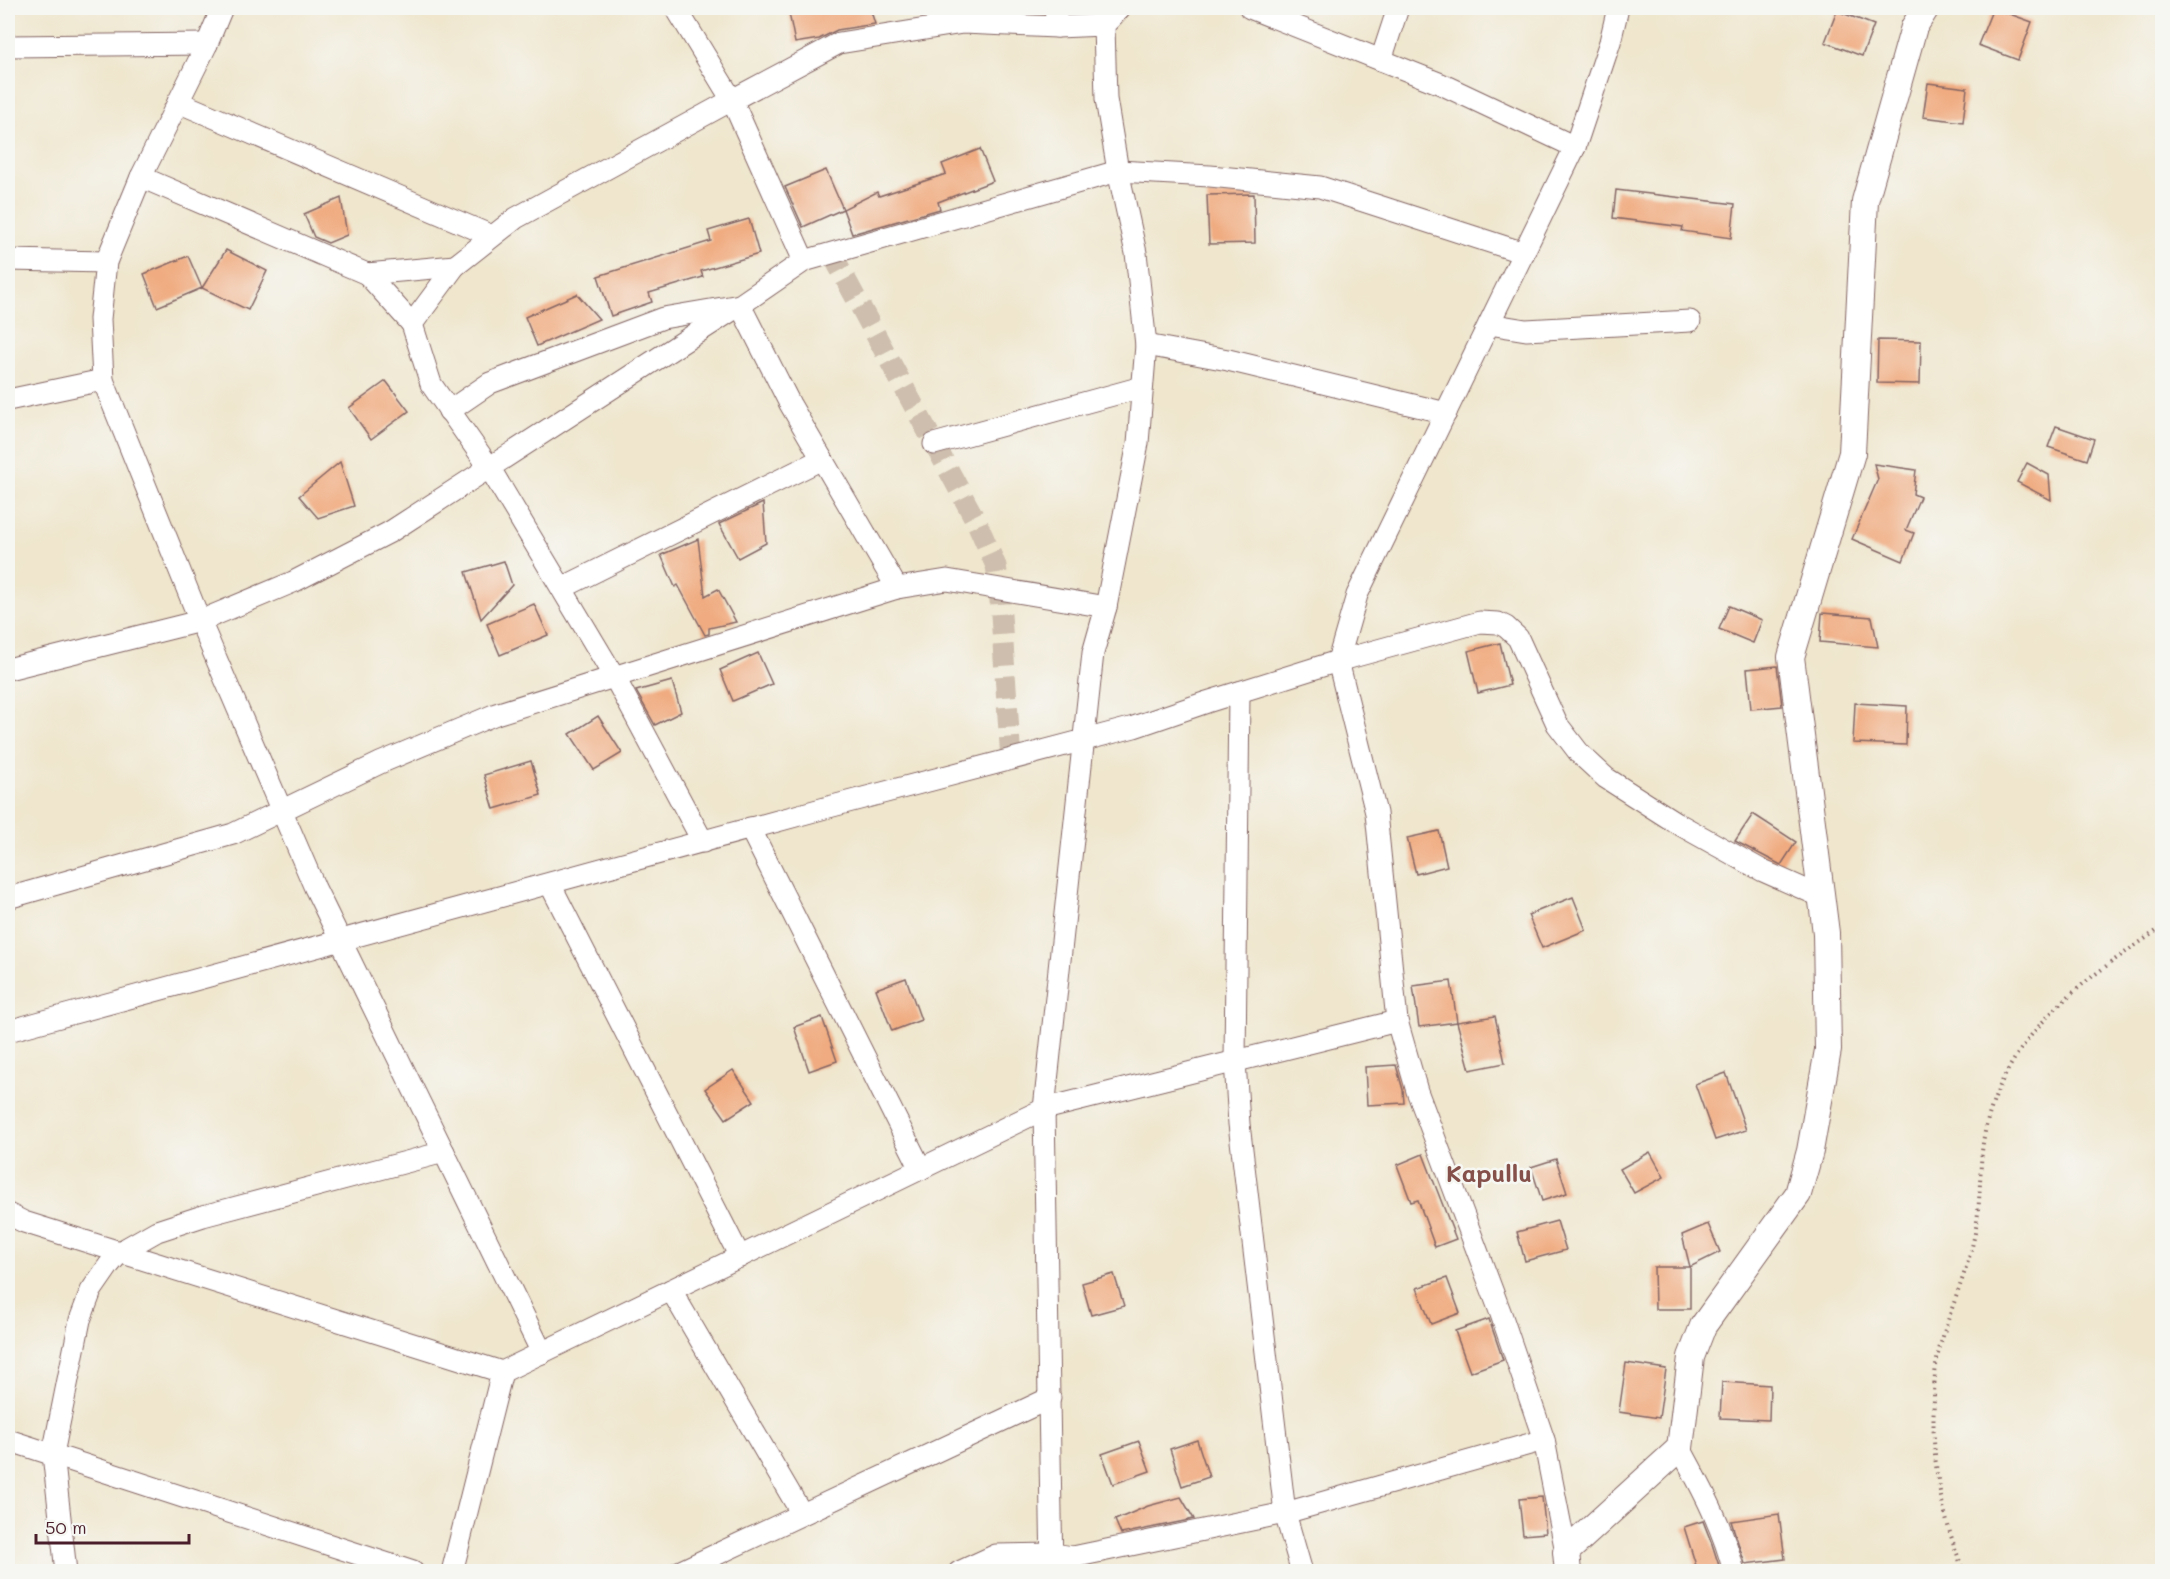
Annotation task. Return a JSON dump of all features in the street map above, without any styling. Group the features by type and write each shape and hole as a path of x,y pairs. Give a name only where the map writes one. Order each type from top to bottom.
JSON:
{"street":[{"path":"222,8 207,44 141,177 106,262 100,319 103,380 200,621 282,811 341,941 542,1353"},
{"path":"676,8 732,100 804,261"},
{"path":"1052,1563 1044,1109 1093,653 1106,607 1138,443 1146,345 1136,253 1118,171 1106,99 1104,25 1120,8"},
{"path":"1250,8 1441,84 1575,147"},
{"path":"1381,60 1398,8"},
{"path":"1567,1562 1545,1440 1501,1314 1417,1091 1397,1021 1376,813 1338,661 1357,595 1575,147 1610,42 1618,8"},
{"path":"1734,1572 1729,1551 1712,1507 1680,1448 1691,1357 1703,1326 1798,1194 1810,1151 1828,1050 1826,933 1791,657 1852,453 1865,201 1914,27 1926,8"},
{"path":"412,324 455,266 516,218 839,43 963,23 1056,17 1104,25"},
{"path":"8,46 207,44"},
{"path":"178,102 492,236"},
{"path":"8,669 200,621 293,582 390,532 804,261 1118,171 1210,176 1320,187 1524,253"},
{"path":"141,177 367,274 412,324 431,384 489,467 562,588 615,678 703,842"},
{"path":"8,260 106,262"},
{"path":"367,274 455,266"},
{"path":"449,411 490,383 663,318 740,305"},
{"path":"740,305 790,404 897,588"},
{"path":"1489,324 1526,330 1690,321"},
{"path":"1146,345 1228,360 1446,413"},
{"path":"8,400 103,380"},
{"path":"934,444 1143,387"},
{"path":"562,588 822,459"},
{"path":"8,898 233,834 380,763 496,714 897,588 948,580 1106,607"},
{"path":"8,1031 750,828 1134,727 1338,661 1489,621 1513,632 1522,646 1557,724 1568,740 1593,767 1620,787 1762,872 1821,897"},
{"path":"1239,692 1235,1061 1239,1124 1285,1513 1302,1572"},
{"path":"750,828 921,1169"},
{"path":"550,884 740,1257"},
{"path":"8,1214 24,1222 502,1372 1044,1109 1397,1021"},
{"path":"66,1572 53,1454 80,1320 99,1279 120,1252 157,1232 203,1216 444,1152"},
{"path":"671,1290 802,1514"},
{"path":"452,1572 502,1372"},
{"path":"679,1572 1050,1398"},
{"path":"8,1440 412,1572"},
{"path":"959,1572 996,1555 1052,1563 1285,1513 1545,1440"},
{"path":"1567,1562 1680,1448"}],"path":[{"path":"1964,1572 1950,1536 1937,1479 1933,1419 1934,1388 1938,1356 1975,1235 1981,1196 1983,1143 1994,1102 2013,1060 2044,1020 2094,973 2163,927"}],"building":[{"path":"788,8 870,8 875,24 837,30 819,39 795,43"},
{"path":"1993,8 2032,22 2018,60 1978,45"},
{"path":"1837,11 1874,25 1862,56 1825,42"},
{"path":"1928,83 1967,88 1963,122 1923,117"},
{"path":"980,149 993,181 938,202 940,209 852,234 843,209 877,192 879,196 946,174 942,164"},
{"path":"826,170 843,209 803,227 785,187"},
{"path":"1616,190 1735,204 1731,238 1682,231 1683,227 1613,218"},
{"path":"1254,194 1255,243 1209,244 1207,195"},
{"path":"341,198 347,235 328,243 314,237 304,214"},
{"path":"749,219 759,254 701,271 703,277 649,293 652,302 611,316 598,276 711,241 708,231"},
{"path":"226,250 267,271 248,310 202,288"},
{"path":"188,256 202,288 157,307 144,274"},
{"path":"577,294 599,319 537,346 525,317"},
{"path":"1878,340 1921,341 1920,384 1877,383"},
{"path":"386,381 409,411 371,439 349,408"},
{"path":"2056,426 2094,439 2087,460 2048,447"},
{"path":"340,462 354,506 318,518 299,496"},
{"path":"2027,463 2049,475 2051,500 2017,482"},
{"path":"1874,464 1916,470 1913,494 1920,497 1906,530 1914,533 1903,561 1852,539 1878,479"},
{"path":"763,503 766,543 738,558 719,524"},
{"path":"698,539 705,596 718,589 736,622 709,628 709,634 705,635 678,585 675,587 661,555"},
{"path":"504,561 512,585 481,619 466,572"},
{"path":"534,604 548,635 500,655 487,624"},
{"path":"1729,606 1762,620 1753,643 1719,629"},
{"path":"1822,613 1872,617 1878,647 1820,642"},
{"path":"1500,643 1510,685 1478,693 1468,651"},
{"path":"758,653 772,684 733,701 720,670"},
{"path":"1777,666 1782,706 1751,709 1747,669"},
{"path":"672,681 681,712 655,725 636,691"},
{"path":"1855,703 1907,706 1906,745 1853,743"},
{"path":"598,716 622,753 594,770 570,734"},
{"path":"531,761 541,795 494,809 484,775"},
{"path":"1753,814 1796,842 1781,865 1735,841"},
{"path":"1439,831 1447,866 1416,874 1407,838"},
{"path":"1573,897 1586,930 1542,948 1528,915"},
{"path":"906,978 921,1020 892,1031 876,989"},
{"path":"1451,981 1457,1022 1419,1027 1413,986"},
{"path":"1495,1016 1505,1063 1470,1070 1457,1022"},
{"path":"822,1017 837,1061 809,1071 794,1027"},
{"path":"1396,1065 1404,1103 1367,1105 1365,1067"},
{"path":"733,1070 754,1101 726,1119 705,1089"},
{"path":"1726,1073 1746,1130 1715,1140 1695,1084"},
{"path":"1650,1152 1664,1177 1634,1193 1620,1169"},
{"path":"1423,1154 1456,1239 1435,1247 1418,1200 1411,1202 1397,1165"},
{"path":"1556,1159 1567,1193 1542,1201 1531,1167"},
{"path":"1557,1221 1566,1250 1525,1261 1517,1232"},
{"path":"1708,1224 1720,1252 1690,1267 1682,1235"},
{"path":"1654,1267 1690,1267 1690,1309 1655,1309"},
{"path":"1114,1274 1124,1306 1091,1315 1082,1283"},
{"path":"1447,1278 1460,1313 1431,1324 1417,1288"},
{"path":"1489,1319 1503,1360 1470,1372 1455,1331"},
{"path":"1626,1363 1666,1369 1659,1418 1619,1412"},
{"path":"1722,1382 1770,1385 1769,1420 1720,1418"},
{"path":"1197,1440 1209,1477 1182,1486 1170,1449"},
{"path":"1139,1441 1150,1471 1113,1484 1102,1454"},
{"path":"1181,1497 1194,1519 1121,1534 1115,1520 1148,1506"},
{"path":"1542,1497 1546,1533 1523,1535 1519,1499"},
{"path":"1779,1514 1785,1559 1745,1564 1731,1521"},
{"path":"1703,1521 1721,1572 1698,1572 1684,1527"}],"tunnel":[{"path":"831,252 977,523 996,566 1011,760"}],"district":[{"name":"Kapullu","path":"1489,1174"}]}
